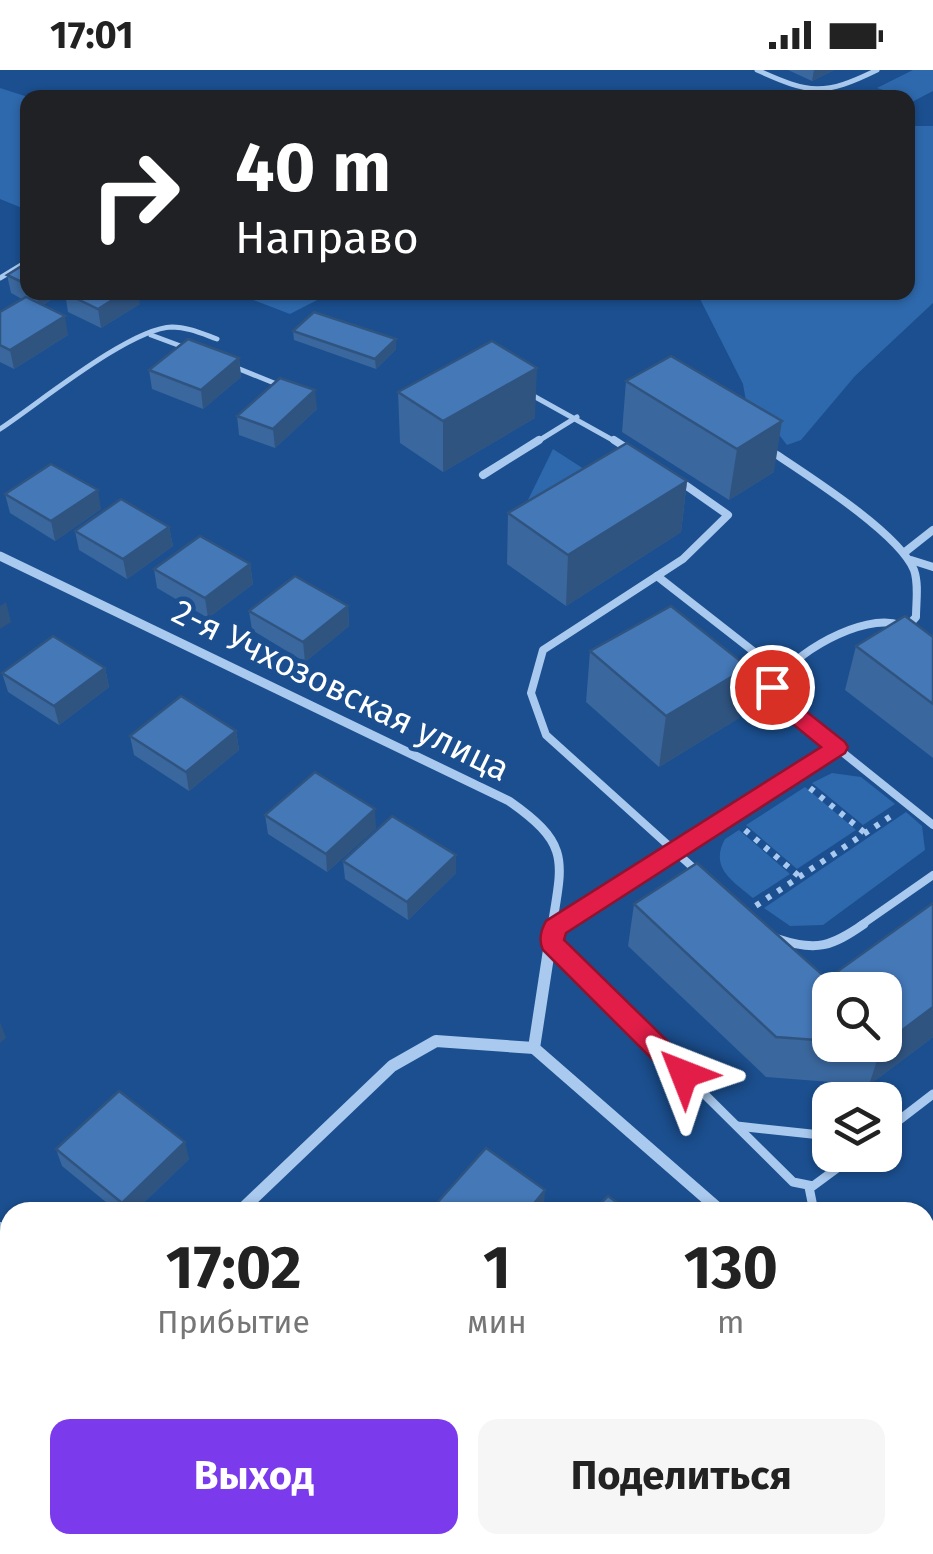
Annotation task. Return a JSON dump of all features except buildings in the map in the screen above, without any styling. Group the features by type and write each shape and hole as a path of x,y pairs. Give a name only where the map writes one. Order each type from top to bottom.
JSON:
{"street":[{"name":"2-я Учхозовская улица","path":"0,556 509,801 542,824 555,842 562,863 534,1048"},
{"path":"249,1202 392,1066 436,1042 534,1048 711,1202"}],"lane":[{"path":"757,70 806,90"},
{"path":"836,90 878,70"},
{"path":"0,429 150,335 167,328 183,328 217,339"},
{"path":"150,335 204,356"},
{"path":"222,362 293,390"},
{"path":"514,386 578,417 640,456"},
{"path":"483,475 578,417"},
{"path":"770,450 823,486 911,560 916,575 916,617 907,627"},
{"path":"671,476 728,516 701,545 543,650 531,673 529,692 533,713 546,735 703,876"},
{"path":"904,552 933,530"},
{"path":"911,560 933,567"},
{"path":"657,576 780,672"},
{"path":"920,636 884,620 865,622 780,672 774,680 774,694 933,825"},
{"path":"554,928 837,747"},
{"path":"745,914 766,933 784,942 817,948 834,944 933,875"},
{"path":"552,943 793,1182 809,1187"},
{"path":"902,1119 933,1094"},
{"path":"737,1126 812,1134"},
{"path":"809,1187 831,1172"},
{"path":"809,1187 812,1202"}],"path":[{"path":"794,774 865,833"},
{"path":"745,914 908,804"},
{"path":"729,816 800,877"}],"shaded area":[{"path":"913,70 933,70 933,91 915,100 915,90 877,88"},
{"path":"0,88 20,94 20,207 0,199"},
{"path":"915,126 933,126 933,303 855,376 801,440 787,445 766,418 746,401 743,384 701,300 915,300"},
{"path":"253,300 317,300 290,314"},
{"path":"553,449 584,469 527,502"},
{"path":"832,773 861,777 895,804 863,825 812,783"},
{"path":"805,787 856,830 797,869 746,825"},
{"path":"906,812 922,826 925,850 823,925 790,926 764,908"},
{"path":"739,830 790,874 753,898 731,880 720,858 725,839"}],"route":[{"path":"684,1074 552,943 554,928 837,747 780,702 772,687"}]}
